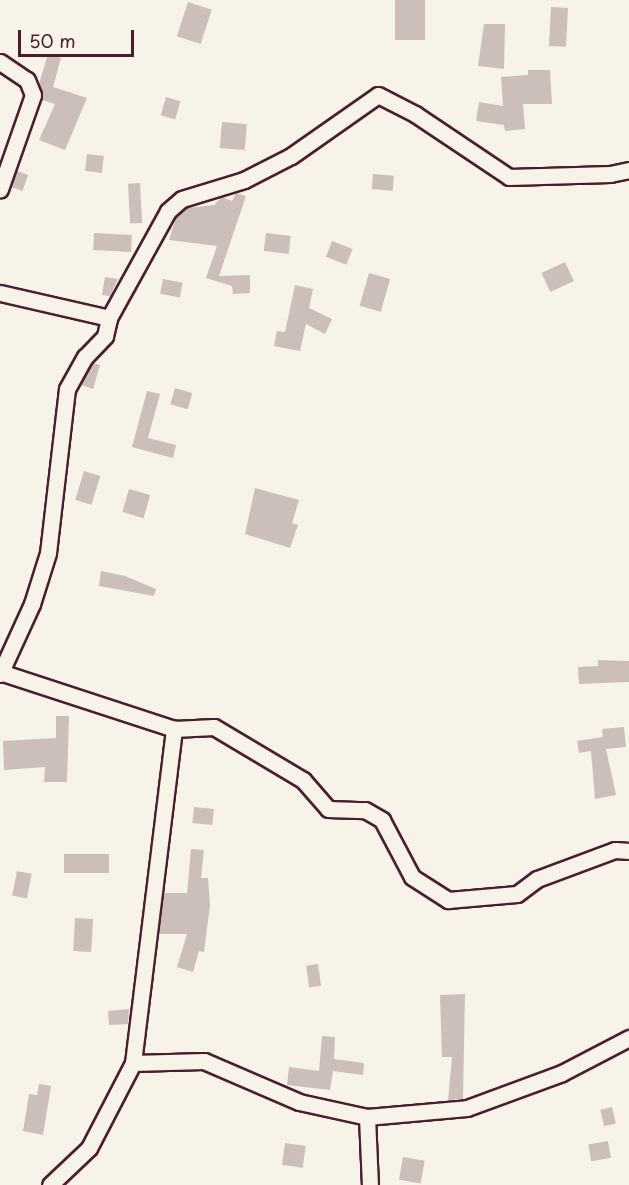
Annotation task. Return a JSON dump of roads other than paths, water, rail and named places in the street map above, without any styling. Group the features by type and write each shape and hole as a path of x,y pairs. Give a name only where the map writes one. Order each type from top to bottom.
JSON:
{"street":[{"path":"0,62 27,80 33,95 0,189"},
{"path":"629,170 610,174 509,177 415,114 378,94 291,156 217,190 182,199 168,211 109,318 105,336 85,357 67,389 48,553 32,604 0,672 174,729 214,727 303,780 328,809 365,810 382,820 412,877 448,900 517,894 537,879 615,850 629,851"},
{"path":"0,293 109,318"},
{"path":"50,1185 89,1148 133,1063 174,729"},
{"path":"133,1063 204,1060 298,1102 367,1117 467,1108 562,1072 629,1038"},
{"path":"367,1117 370,1185"}]}
